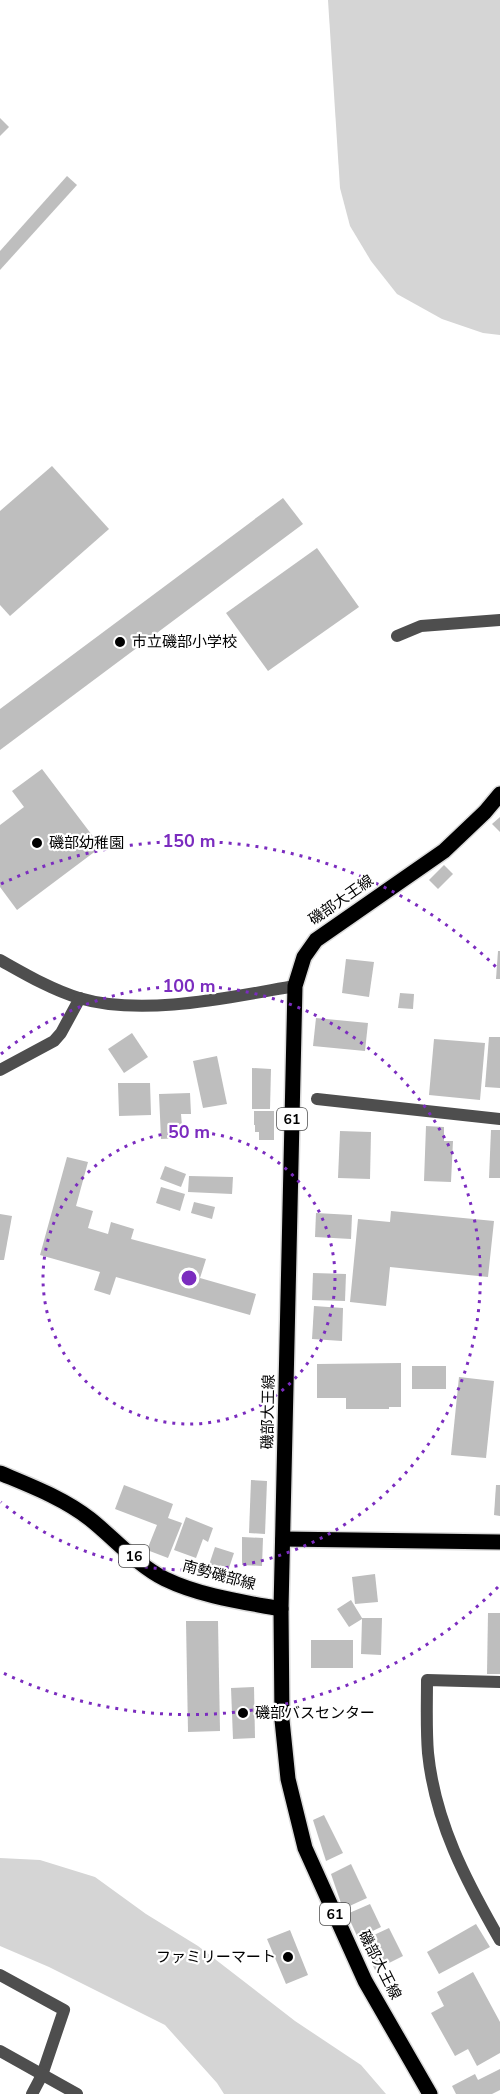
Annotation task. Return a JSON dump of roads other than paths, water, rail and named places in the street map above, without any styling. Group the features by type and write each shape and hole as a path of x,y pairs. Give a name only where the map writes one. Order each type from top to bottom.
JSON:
{"main road":[{"name":"磯部大王線","path":"430,2094 365,1981 305,1848 288,1779 282,1720 281,1609 295,986 304,957 316,940 444,851 485,812 500,794"},
{"name":"南勢磯部線","path":"0,1473 57,1497 88,1517 150,1570 165,1579 239,1602 281,1609"},
{"path":"283,1539 500,1542"}],"street":[{"path":"397,636 428,625 500,620"},
{"path":"0,960 49,986 80,998 118,1005 219,999 295,986"},
{"path":"0,1070 54,1041 61,1033 80,998"},
{"path":"317,1099 500,1119"},
{"path":"500,1682 427,1680 428,1753 435,1797 447,1835 500,1940"},
{"path":"0,1976 64,2010 42,2075 32,2094"},
{"path":"0,2051 77,2094"}],"place":[{"name":"市立磯部小学校","path":"120,642"},
{"name":"磯部幼稚園","path":"37,843"},
{"name":"磯部バスセンター","path":"243,1713"},
{"name":"ファミリーマート","path":"288,1957"}]}
